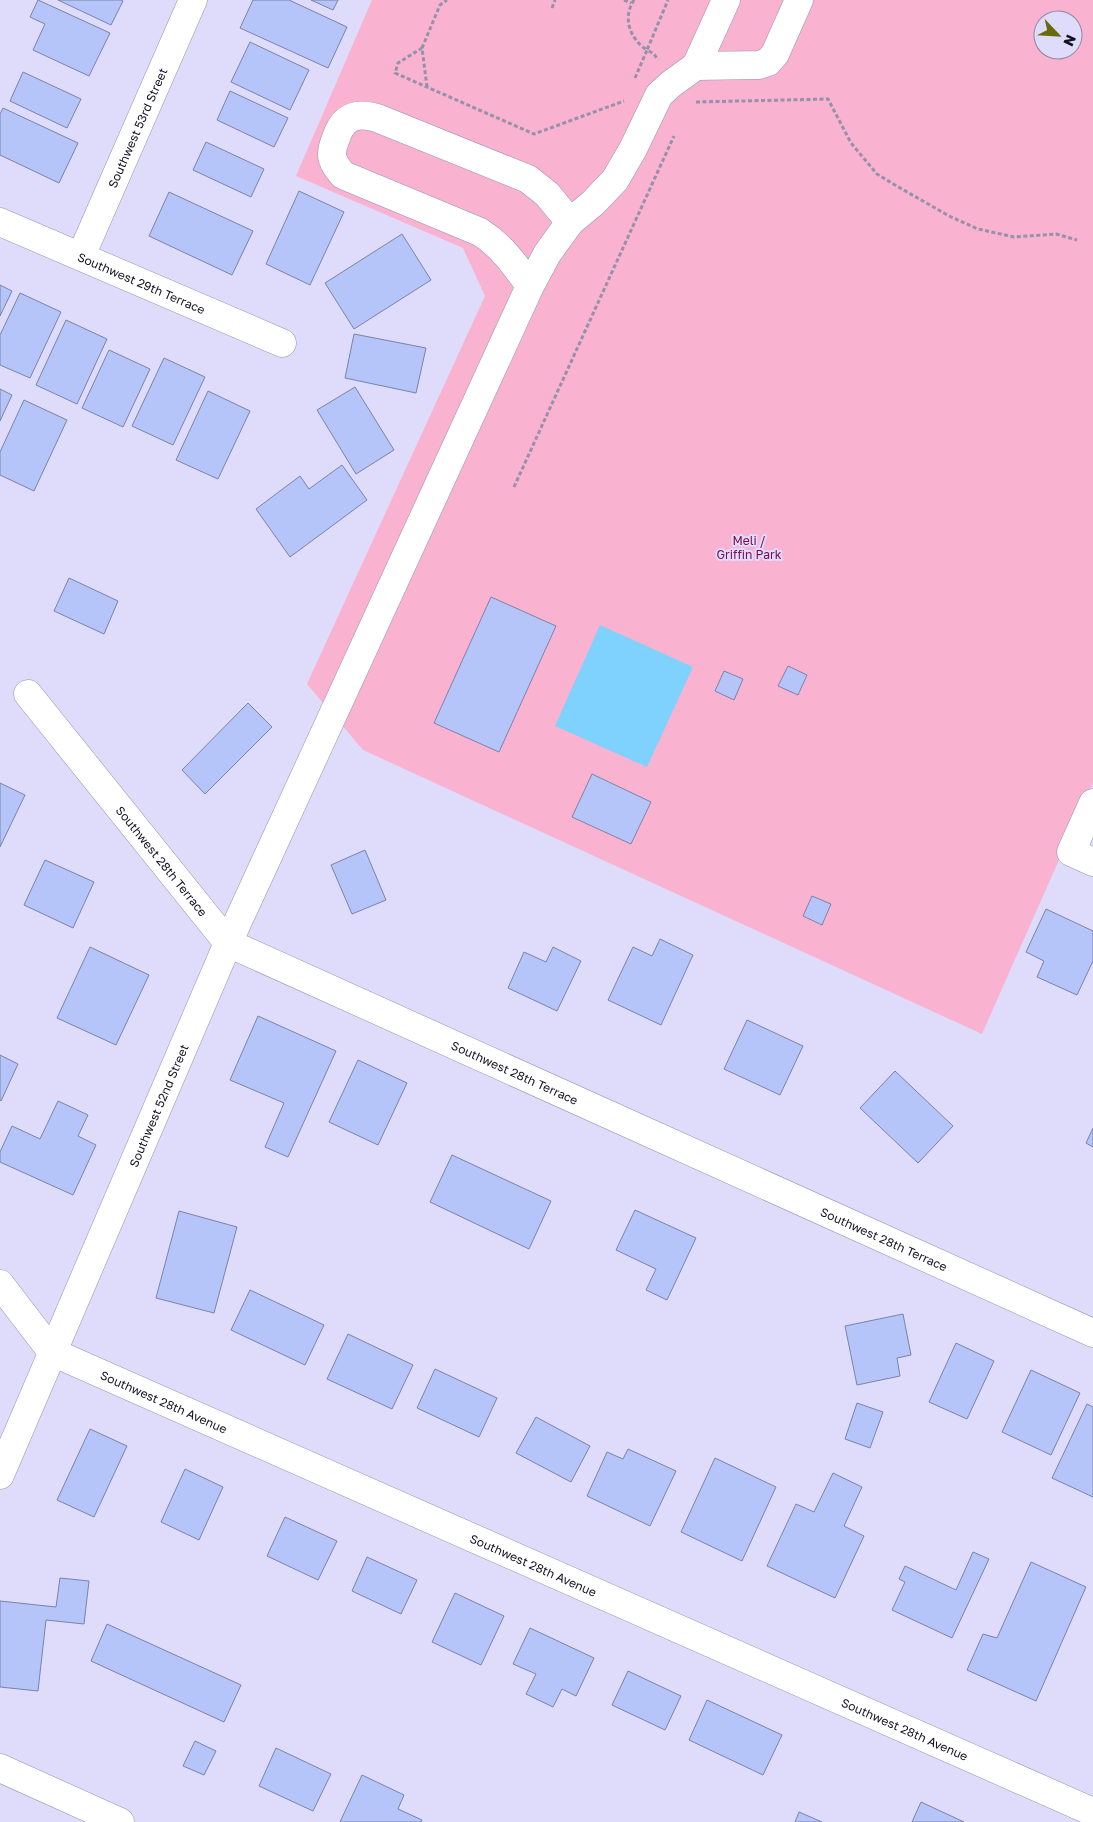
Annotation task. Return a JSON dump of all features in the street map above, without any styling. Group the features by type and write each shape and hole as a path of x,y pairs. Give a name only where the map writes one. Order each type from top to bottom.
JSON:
{"street":[{"name":"Southwest 53rd Street","path":"81,256 193,0"},
{"path":"726,0 696,66 758,65 768,62 775,54 799,0"},
{"name":"Southwest 52nd Street","path":"0,1475 228,943 530,286 547,254 570,222 594,203 616,180 659,95 696,66"},
{"path":"530,286 511,259 495,242 480,232 343,175 336,166 332,154 335,140 343,123 353,117 365,115 376,118 528,180 547,194 570,222"},
{"name":"Southwest 29th Terrace","path":"0,222 282,343"},
{"name":"Southwest 28th Terrace","path":"28,694 228,943 1093,1333"},
{"path":"1082,857 1093,803"},
{"name":"Southwest 28th Avenue","path":"0,1284 52,1352 1093,1812"},
{"path":"0,1768 120,1822"}],"path":[{"path":"427,87 422,48 440,5 447,0"},
{"path":"552,8 555,0"},
{"path":"624,0 632,2 628,18 631,33 640,46 654,54 662,67"},
{"path":"632,84 668,0"},
{"path":"422,48 398,63 395,73 534,134 624,101 628,92"},
{"path":"690,102 828,99 851,143 866,162 877,174 903,190 949,216 978,229 1014,237 1056,234 1077,240"},
{"path":"514,487 677,128"}],"green space":[{"name":"Meli / Griffin Park","path":"372,0 1093,0 1093,783 982,1034 363,750 307,684 485,296 463,248 296,176"}],"water":[{"path":"600,625 693,667 647,767 555,726"}],"building":[{"path":"38,0 110,33 89,76 33,50 45,24 30,17"},
{"path":"58,0 121,0 123,1 111,25"},
{"path":"253,0 289,0 347,27 328,68 240,28"},
{"path":"311,0 338,0 333,10"},
{"path":"250,42 309,70 290,110 231,82"},
{"path":"23,72 81,99 67,128 10,101"},
{"path":"230,91 288,118 274,147 217,120"},
{"path":"3,108 78,143 59,183 0,155 0,114"},
{"path":"206,142 264,169 251,197 193,170"},
{"path":"299,191 344,212 310,285 266,264"},
{"path":"169,192 253,231 232,275 149,236"},
{"path":"402,234 431,280 354,329 325,283"},
{"path":"0,285 12,291 0,316"},
{"path":"20,293 61,312 30,378 0,365 0,335"},
{"path":"66,320 107,339 77,404 36,385"},
{"path":"354,334 426,348 416,393 345,378"},
{"path":"109,350 150,369 123,427 82,408"},
{"path":"164,358 205,377 173,445 132,426"},
{"path":"355,387 394,450 356,474 317,410"},
{"path":"0,389 12,395 0,421"},
{"path":"208,391 250,411 218,479 176,460"},
{"path":"24,400 67,420 34,491 0,475 0,452"},
{"path":"342,465 367,500 290,557 256,509 300,476 309,489"},
{"path":"69,578 118,601 104,634 54,611"},
{"path":"491,597 556,626 499,752 434,723"},
{"path":"788,666 807,675 798,695 778,686"},
{"path":"724,671 743,679 734,700 715,691"},
{"path":"248,703 272,727 205,794 182,770"},
{"path":"592,774 651,802 631,844 572,817"},
{"path":"0,783 25,795 0,847"},
{"path":"365,850 386,900 352,914 331,865"},
{"path":"45,860 94,882 73,928 24,905"},
{"path":"812,896 831,904 822,925 803,916"},
{"path":"1046,909 1093,931 1093,961 1077,995 1037,977 1044,961 1026,952"},
{"path":"660,939 693,955 661,1025 608,1000 633,947 652,956"},
{"path":"90,947 149,975 116,1045 57,1018"},
{"path":"553,947 581,961 557,1011 508,988 524,952 546,962"},
{"path":"258,1016 336,1051 288,1157 265,1147 284,1103 230,1080"},
{"path":"747,1020 803,1046 780,1095 724,1069"},
{"path":"0,1055 18,1064 1,1101 0,1100"},
{"path":"358,1060 407,1083 378,1145 329,1122"},
{"path":"895,1071 953,1126 918,1163 860,1108"},
{"path":"58,1101 88,1115 78,1136 96,1145 73,1195 0,1162 0,1152 12,1126 40,1139"},
{"path":"1093,1128 1093,1147 1086,1143"},
{"path":"452,1155 551,1201 529,1249 430,1202"},
{"path":"635,1210 696,1238 667,1300 646,1290 656,1269 616,1250"},
{"path":"179,1211 237,1227 214,1313 156,1298"},
{"path":"250,1290 324,1325 305,1365 231,1330"},
{"path":"903,1314 911,1355 897,1358 900,1376 857,1385 845,1326"},
{"path":"348,1334 413,1365 392,1409 327,1379"},
{"path":"956,1343 994,1361 967,1419 929,1402"},
{"path":"435,1369 497,1398 479,1437 417,1408"},
{"path":"1031,1370 1080,1393 1051,1455 1002,1432"},
{"path":"857,1403 883,1412 870,1448 845,1439"},
{"path":"1087,1404 1093,1407 1093,1497 1052,1478"},
{"path":"536,1417 590,1446 571,1482 516,1453"},
{"path":"90,1429 127,1446 94,1517 57,1500"},
{"path":"628,1449 676,1471 650,1526 587,1496 607,1452 623,1459"},
{"path":"715,1458 776,1487 742,1561 681,1532"},
{"path":"185,1469 223,1487 199,1540 161,1522"},
{"path":"833,1473 862,1487 844,1526 864,1536 835,1598 767,1566 796,1504 814,1512"},
{"path":"285,1517 337,1541 318,1580 267,1556"},
{"path":"973,1552 989,1559 952,1638 892,1610 905,1582 899,1579 905,1566 956,1590"},
{"path":"367,1557 417,1580 401,1614 352,1591"},
{"path":"1031,1562 1086,1587 1036,1701 967,1670 983,1634 997,1638"},
{"path":"60,1578 89,1581 84,1624 46,1620 38,1691 0,1687 0,1601 56,1607"},
{"path":"455,1593 504,1616 481,1665 432,1642"},
{"path":"107,1624 241,1685 224,1722 91,1661"},
{"path":"530,1628 594,1658 576,1696 562,1689 553,1707 526,1694 536,1674 513,1664"},
{"path":"628,1671 681,1696 665,1730 612,1705"},
{"path":"707,1700 782,1735 763,1775 689,1740"},
{"path":"195,1741 216,1751 204,1775 183,1766"},
{"path":"276,1748 331,1774 313,1811 259,1786"},
{"path":"362,1775 404,1795 398,1809 422,1820 421,1822 340,1822"},
{"path":"921,1802 964,1822 912,1822"},
{"path":"799,1812 822,1822 795,1822"}]}
